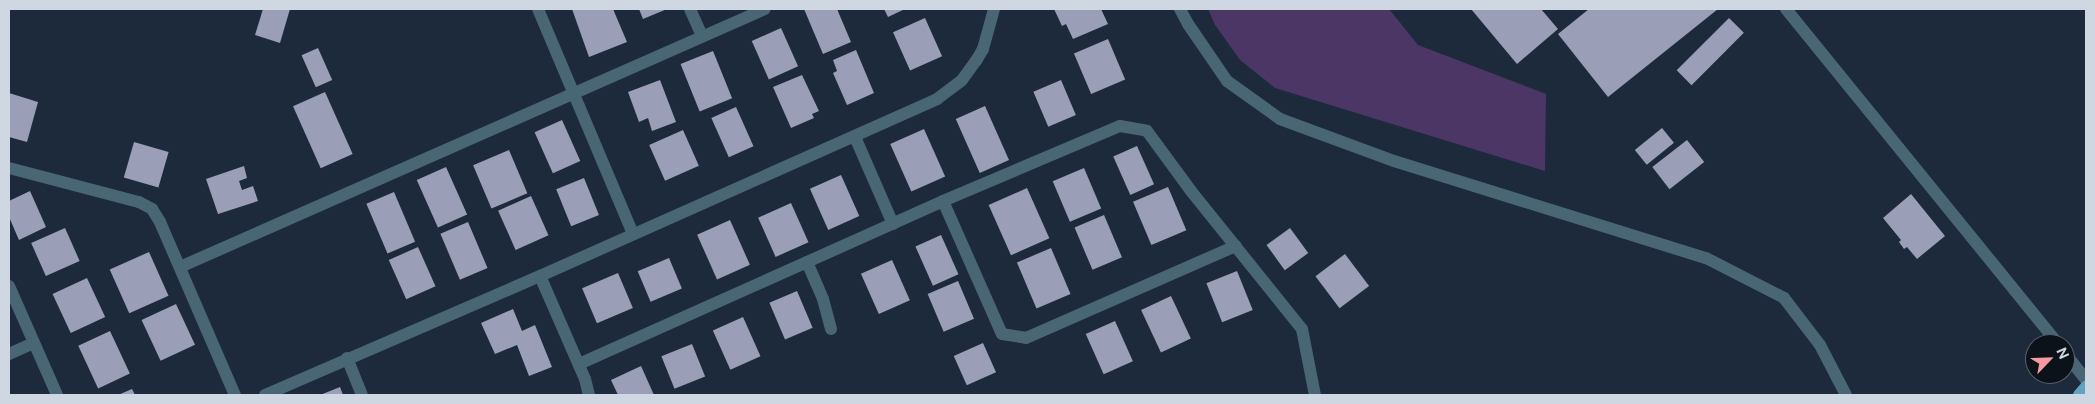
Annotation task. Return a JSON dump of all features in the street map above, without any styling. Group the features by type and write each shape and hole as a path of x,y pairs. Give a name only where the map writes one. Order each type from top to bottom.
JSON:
{"main road":[{"path":"2079,395 2086,387"}],"street":[{"path":"538,9 633,234"},
{"path":"690,9 702,36"},
{"path":"180,267 765,9"},
{"path":"265,395 346,358 540,276 937,99 970,71 983,49 994,9"},
{"path":"1180,9 1188,24 1227,81 1280,119 1394,161 1706,258 1784,298 1820,345 1846,395"},
{"path":"1786,9 2050,334"},
{"path":"579,364 943,201 1120,126 1147,131 1191,191 1302,329 1315,395"},
{"path":"855,137 893,224"},
{"path":"9,168 146,204 160,222 235,395"},
{"path":"943,201 1002,334 1026,338 1236,246"},
{"path":"807,262 823,299 831,329"},
{"path":"540,276 586,379 589,395"},
{"path":"9,286 57,395"},
{"path":"9,354 34,343"},
{"path":"346,358 362,395"},
{"path":"2075,366 2086,380"}],"shaded area":[{"path":"1208,9 1389,9 1418,45 1546,94 1545,171 1275,88 1240,60 1215,25"}],"building":[{"path":"263,9 290,9 280,43 255,35"},
{"path":"572,9 613,9 627,42 589,57"},
{"path":"639,9 667,9 643,19"},
{"path":"804,9 837,9 851,42 823,54"},
{"path":"884,9 905,9 888,17"},
{"path":"1054,9 1101,9 1108,24 1073,39 1066,24 1062,26"},
{"path":"1471,9 1541,9 1558,29 1517,64"},
{"path":"1589,9 1718,9 1608,97 1558,34"},
{"path":"925,18 942,56 910,71 893,32"},
{"path":"1729,18 1744,33 1692,85 1677,70"},
{"path":"781,28 798,66 769,79 752,41"},
{"path":"1108,39 1125,80 1091,94 1074,53"},
{"path":"318,48 332,80 316,87 302,55"},
{"path":"856,50 874,93 847,105 833,73 837,71 833,60"},
{"path":"713,51 732,98 700,111 681,64"},
{"path":"802,75 819,111 812,114 814,118 791,128 773,87"},
{"path":"660,80 676,122 652,131 648,118 639,122 628,92"},
{"path":"1061,80 1076,115 1048,127 1033,92"},
{"path":"325,92 353,154 321,168 293,106"},
{"path":"9,93 38,102 27,142 9,137"},
{"path":"985,106 1009,160 980,173 956,119"},
{"path":"736,107 753,146 729,157 711,118"},
{"path":"562,120 580,161 553,173 535,132"},
{"path":"1662,128 1674,143 1647,165 1635,150"},
{"path":"924,129 945,177 911,192 890,144"},
{"path":"683,130 699,166 665,181 649,145"},
{"path":"1687,140 1704,162 1670,189 1652,167"},
{"path":"134,142 169,152 158,187 124,178"},
{"path":"1137,146 1154,184 1130,195 1113,157"},
{"path":"509,150 527,193 491,209 473,165"},
{"path":"244,166 247,178 239,181 242,190 253,186 258,201 218,214 206,179"},
{"path":"446,167 467,215 438,228 417,180"},
{"path":"1084,168 1101,209 1070,222 1053,181"},
{"path":"841,175 859,216 828,230 810,189"},
{"path":"584,178 599,215 571,226 556,189"},
{"path":"1168,187 1186,230 1151,245 1133,202"},
{"path":"1027,188 1049,238 1011,255 989,205"},
{"path":"30,191 46,227 19,240 9,217 9,201"},
{"path":"394,192 415,242 387,253 366,204"},
{"path":"1911,194 1945,236 1917,259 1907,247 1904,249 1899,242 1901,240 1883,218"},
{"path":"531,196 548,235 516,250 498,211"},
{"path":"791,203 808,242 776,257 758,218"},
{"path":"1104,215 1122,257 1093,270 1075,228"},
{"path":"730,220 750,265 717,279 697,235"},
{"path":"468,222 488,268 460,280 440,234"},
{"path":"65,228 80,261 46,276 31,243"},
{"path":"1290,228 1308,253 1285,270 1267,245"},
{"path":"941,235 958,274 933,286 915,246"},
{"path":"418,247 435,286 406,299 389,260"},
{"path":"1051,248 1071,294 1036,308 1017,262"},
{"path":"149,252 169,296 129,313 110,269"},
{"path":"1345,254 1369,286 1340,308 1315,276"},
{"path":"669,258 682,288 651,302 638,271"},
{"path":"892,260 910,300 879,314 861,274"},
{"path":"1237,271 1253,310 1222,322 1206,283"},
{"path":"618,273 633,308 597,323 582,288"},
{"path":"87,278 105,317 71,333 53,294"},
{"path":"958,281 974,319 944,332 928,294"},
{"path":"797,291 813,328 785,340 769,303"},
{"path":"1171,296 1191,339 1161,353 1141,310"},
{"path":"176,304 195,345 161,361 142,320"},
{"path":"513,309 522,331 535,325 552,367 529,376 517,345 495,354 481,323"},
{"path":"743,317 760,356 730,370 713,330"},
{"path":"1115,321 1133,361 1104,374 1086,334"},
{"path":"110,331 130,374 98,388 78,346"},
{"path":"983,343 996,372 967,385 954,356"},
{"path":"692,344 705,376 675,389 661,356"},
{"path":"641,366 654,395 618,395 611,380"},
{"path":"340,387 343,395 320,395"},
{"path":"132,389 135,395 118,395"}]}
